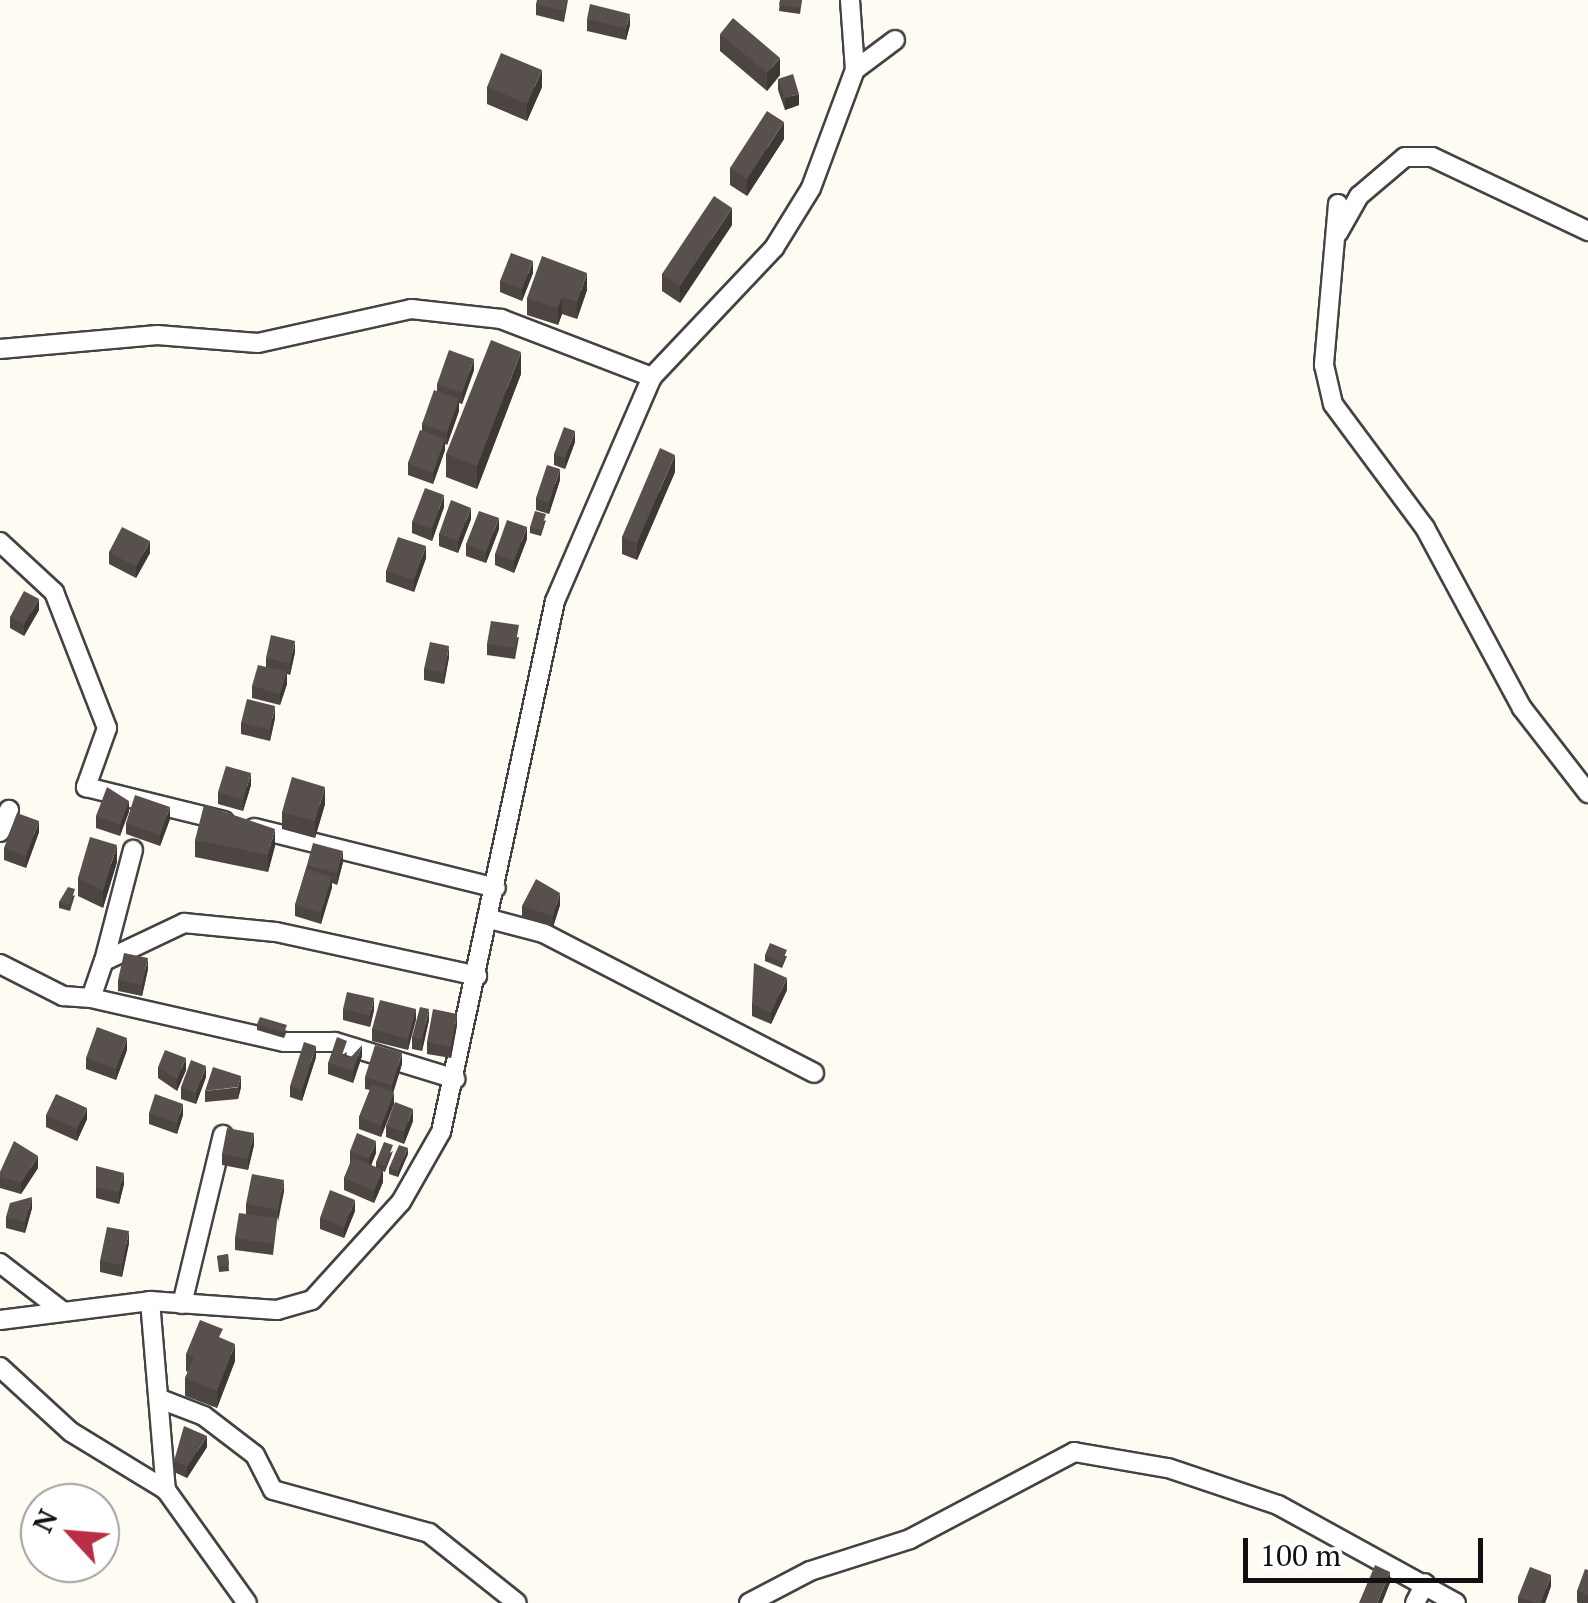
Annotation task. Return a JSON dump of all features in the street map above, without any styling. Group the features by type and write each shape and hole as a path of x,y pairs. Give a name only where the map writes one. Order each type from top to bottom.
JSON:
{"street":[{"path":"0,1320 150,1301 277,1310 312,1300 400,1202 441,1132 455,1079 555,600 652,377 774,248 811,188 855,70 850,0"},
{"path":"855,70 896,40"},
{"path":"1330,246 1358,196 1405,156 1432,157 1588,230"},
{"path":"1338,204 1330,246 1324,365 1333,404 1425,528 1522,708 1588,793"},
{"path":"0,349 157,335 258,343 411,309 501,320 652,377"},
{"path":"0,542 54,592 107,728 86,787 496,888"},
{"path":"0,832 9,810"},
{"path":"91,998 133,850"},
{"path":"490,919 543,933 814,1072"},
{"path":"104,960 184,924 276,932 477,976"},
{"path":"0,964 63,996 91,998 284,1042 334,1042 455,1079"},
{"path":"182,1304 224,1135"},
{"path":"0,1263 62,1311"},
{"path":"150,1301 166,1490"},
{"path":"0,1368 71,1432 166,1490 248,1603"},
{"path":"160,1399 204,1416 255,1455 272,1490 428,1533 517,1603"},
{"path":"750,1603 810,1570 910,1538 1074,1452 1168,1468 1278,1505 1456,1603"},
{"path":"1415,1603 1425,1583"}],"building":[{"path":"537,0 567,0 564,11 536,4"},
{"path":"780,0 802,0 800,8 779,5"},
{"path":"590,4 630,14 626,29 587,19"},
{"path":"733,18 780,58 767,73 720,34"},
{"path":"501,53 542,70 527,104 487,87"},
{"path":"793,74 799,94 785,98 778,79"},
{"path":"767,111 784,122 747,179 730,168"},
{"path":"714,196 732,208 680,286 662,274"},
{"path":"511,253 533,261 522,289 500,281"},
{"path":"542,256 587,273 577,302 562,297 558,308 527,298"},
{"path":"491,340 521,352 477,466 446,454"},
{"path":"449,350 474,359 462,393 437,384"},
{"path":"434,390 459,399 447,433 422,424"},
{"path":"564,427 575,431 565,458 554,454"},
{"path":"420,430 445,439 433,473 408,463"},
{"path":"660,448 675,455 637,543 622,537"},
{"path":"547,465 560,469 549,503 536,498"},
{"path":"425,488 444,495 432,529 412,522"},
{"path":"451,500 471,508 458,541 439,534"},
{"path":"479,511 499,518 486,552 466,544"},
{"path":"535,511 546,514 541,530 530,527"},
{"path":"507,520 527,527 514,561 495,554"},
{"path":"122,527 150,541 136,567 109,552"},
{"path":"398,537 426,546 414,580 386,571"},
{"path":"24,591 39,599 24,624 10,617"},
{"path":"491,621 519,625 515,648 487,644"},
{"path":"271,635 295,641 290,664 266,658"},
{"path":"430,642 449,646 444,673 424,669"},
{"path":"258,665 287,672 280,694 252,686"},
{"path":"247,699 275,706 270,730 241,723"},
{"path":"226,766 251,773 243,800 218,792"},
{"path":"292,777 325,787 315,821 282,812"},
{"path":"107,787 129,801 120,825 96,816"},
{"path":"135,795 170,807 160,835 126,823"},
{"path":"204,805 275,829 268,855 195,840"},
{"path":"17,813 39,821 26,856 4,848"},
{"path":"90,837 117,845 103,891 78,878"},
{"path":"313,843 343,851 337,873 307,865"},
{"path":"306,869 332,877 321,913 295,905"},
{"path":"536,879 560,893 553,916 522,906"},
{"path":"68,887 75,889 70,905 59,902"},
{"path":"770,943 787,950 782,962 765,955"},
{"path":"124,953 148,958 142,985 118,980"},
{"path":"754,963 787,978 771,1013 752,1004"},
{"path":"347,992 374,998 370,1016 343,1009"},
{"path":"380,1000 416,1009 408,1039 372,1029"},
{"path":"420,1007 429,1009 422,1039 412,1037"},
{"path":"433,1009 457,1014 451,1047 427,1042"},
{"path":"260,1017 287,1025 284,1033 257,1024"},
{"path":"97,1027 127,1038 116,1069 86,1058"},
{"path":"337,1037 347,1041 342,1055 350,1058 362,1045 353,1071 328,1063"},
{"path":"304,1042 316,1046 302,1090 290,1086"},
{"path":"375,1045 402,1053 392,1085 365,1077"},
{"path":"165,1050 186,1058 177,1079 158,1067"},
{"path":"191,1060 206,1066 196,1093 181,1087"},
{"path":"213,1067 241,1076 238,1087 205,1091"},
{"path":"372,1084 394,1093 381,1126 359,1117"},
{"path":"56,1094 87,1108 77,1129 46,1115"},
{"path":"155,1094 183,1104 177,1123 149,1113"},
{"path":"395,1102 413,1109 404,1132 386,1126"},
{"path":"227,1128 254,1133 248,1159 222,1154"},
{"path":"357,1133 376,1141 369,1159 350,1151"},
{"path":"14,1141 38,1156 21,1183 0,1177"},
{"path":"384,1142 393,1145 385,1166 376,1162"},
{"path":"399,1145 408,1148 398,1171 389,1168"},
{"path":"353,1158 383,1170 374,1191 344,1178"},
{"path":"96,1166 124,1173 119,1192 96,1187"},
{"path":"252,1174 284,1180 278,1210 246,1204"},
{"path":"330,1190 355,1200 344,1227 320,1218"},
{"path":"32,1197 25,1222 6,1217 10,1203"},
{"path":"239,1213 277,1218 273,1244 235,1238"},
{"path":"107,1227 129,1231 122,1265 100,1261"},
{"path":"228,1254 229,1265 219,1266 217,1256"},
{"path":"200,1320 223,1329 219,1337 235,1344 217,1391 185,1378 194,1357 186,1354"},
{"path":"184,1426 207,1436 187,1467 174,1461"},
{"path":"1375,1565 1390,1572 1377,1603 1359,1603"},
{"path":"1530,1567 1551,1575 1541,1603 1518,1597"},
{"path":"1585,1569 1588,1570 1588,1595 1577,1591"}]}
